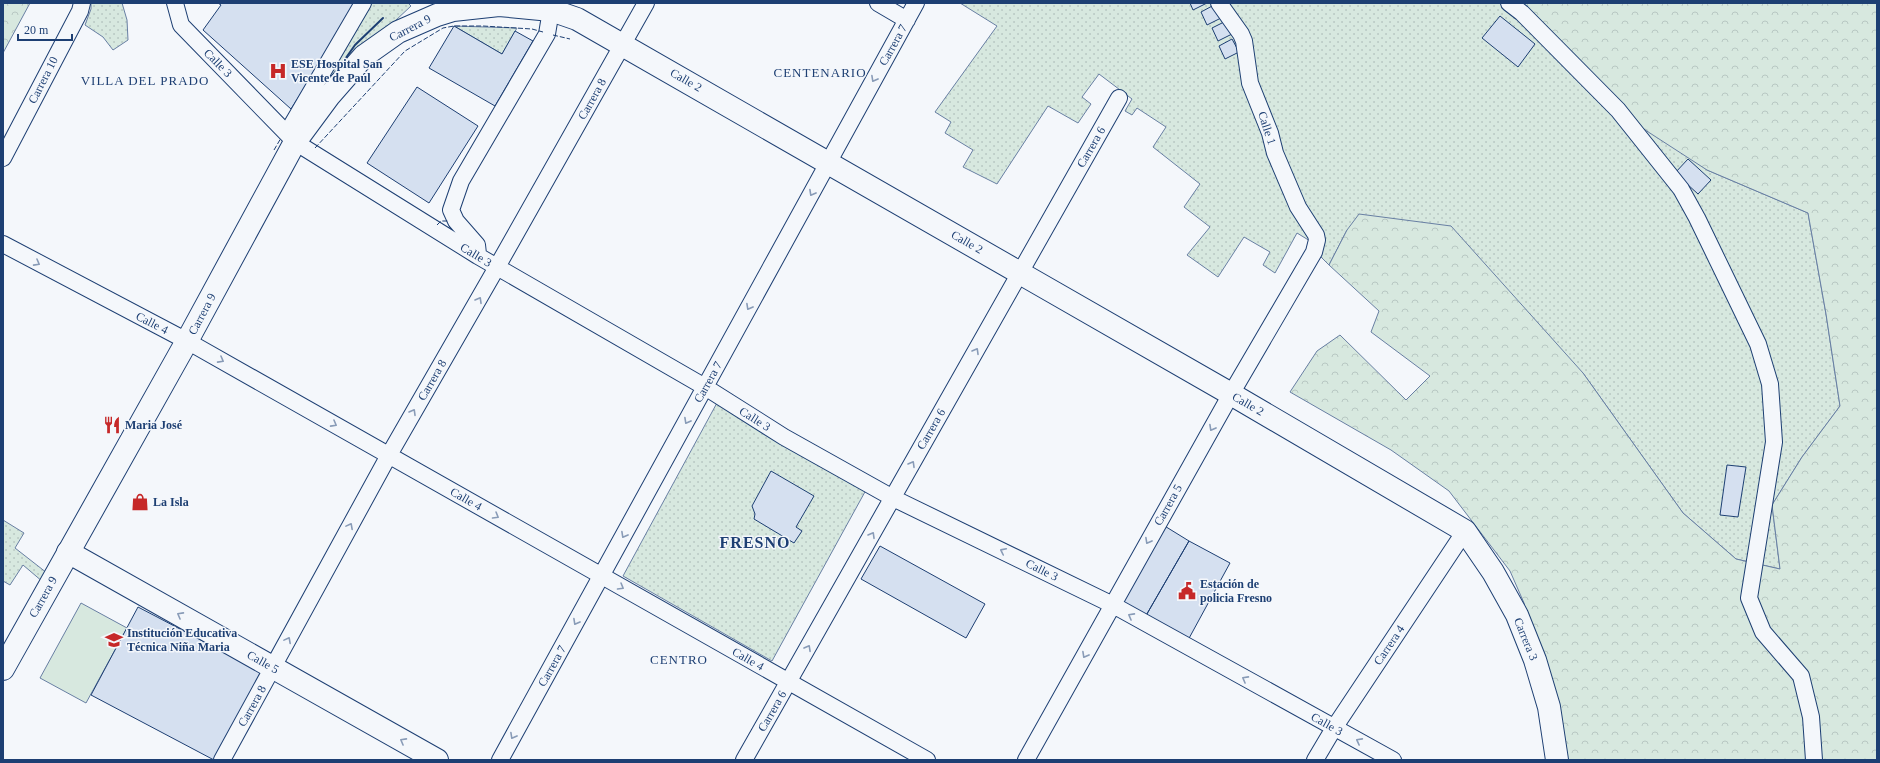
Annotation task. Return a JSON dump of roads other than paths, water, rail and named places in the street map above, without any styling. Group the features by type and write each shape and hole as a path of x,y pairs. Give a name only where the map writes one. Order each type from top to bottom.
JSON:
{"main road":[{"name":"Calle 2","path":"453,10 498,5 547,7 577,19 623,43 1465,531"},
{"name":"Carrera 9","path":"4,665 187,341 291,138 364,56 398,32 437,15 453,10"},
{"name":"Carrera 3","path":"1465,531 1493,572 1514,608 1536,660 1549,708 1557,760"},
{"name":"Calle 5","path":"68,552 437,760"}],"street":[{"name":"Carrera 10","path":"3,158 80,11 82,3"},
{"name":"Calle 3","path":"175,3 181,26 291,138 497,268 705,387 784,437 892,498 1113,605 1393,760"},
{"path":"291,138 363,3"},
{"name":"Carrera 8","path":"222,760 388,455 497,268 646,3"},
{"path":"878,3 907,20"},
{"name":"Carrera 7","path":"500,760 916,3"},
{"name":"Calle 1","path":"1219,3 1237,28 1244,41 1250,83 1270,132 1275,153 1298,207 1316,234 1317,240 1314,252"},
{"path":"1509,3 1522,13 1618,110 1681,189 1697,218 1758,344 1770,384 1774,442 1749,598 1763,632 1801,676 1811,717 1814,760"},
{"path":"478,256 477,245 456,221 451,210 460,181 547,34 547,7"},
{"name":"Carrera 6","path":"744,760 1119,98"},
{"name":"Calle 4","path":"3,244 187,341 926,760"},
{"name":"Carrera 5","path":"1026,760 1231,394 1314,252"},
{"name":"Carrera 4","path":"1315,760 1334,728 1465,531"}],"place":[{"name":"ESE Hospital San Vicente de Paúl","path":"278,71"},
{"name":"Maria José","path":"112,425"},
{"name":"La Isla","path":"140,502"},
{"name":"Estación de policia Fresno","path":"1187,591"},
{"name":"Institución Educativa Técnica Niña Maria","path":"114,640"}],"district":[{"name":"CENTENARIO","path":"820,72"},
{"name":"VILLA DEL PRADO","path":"145,80"},
{"name":"FRESNO","path":"755,542"},
{"name":"CENTRO","path":"679,659"}]}
